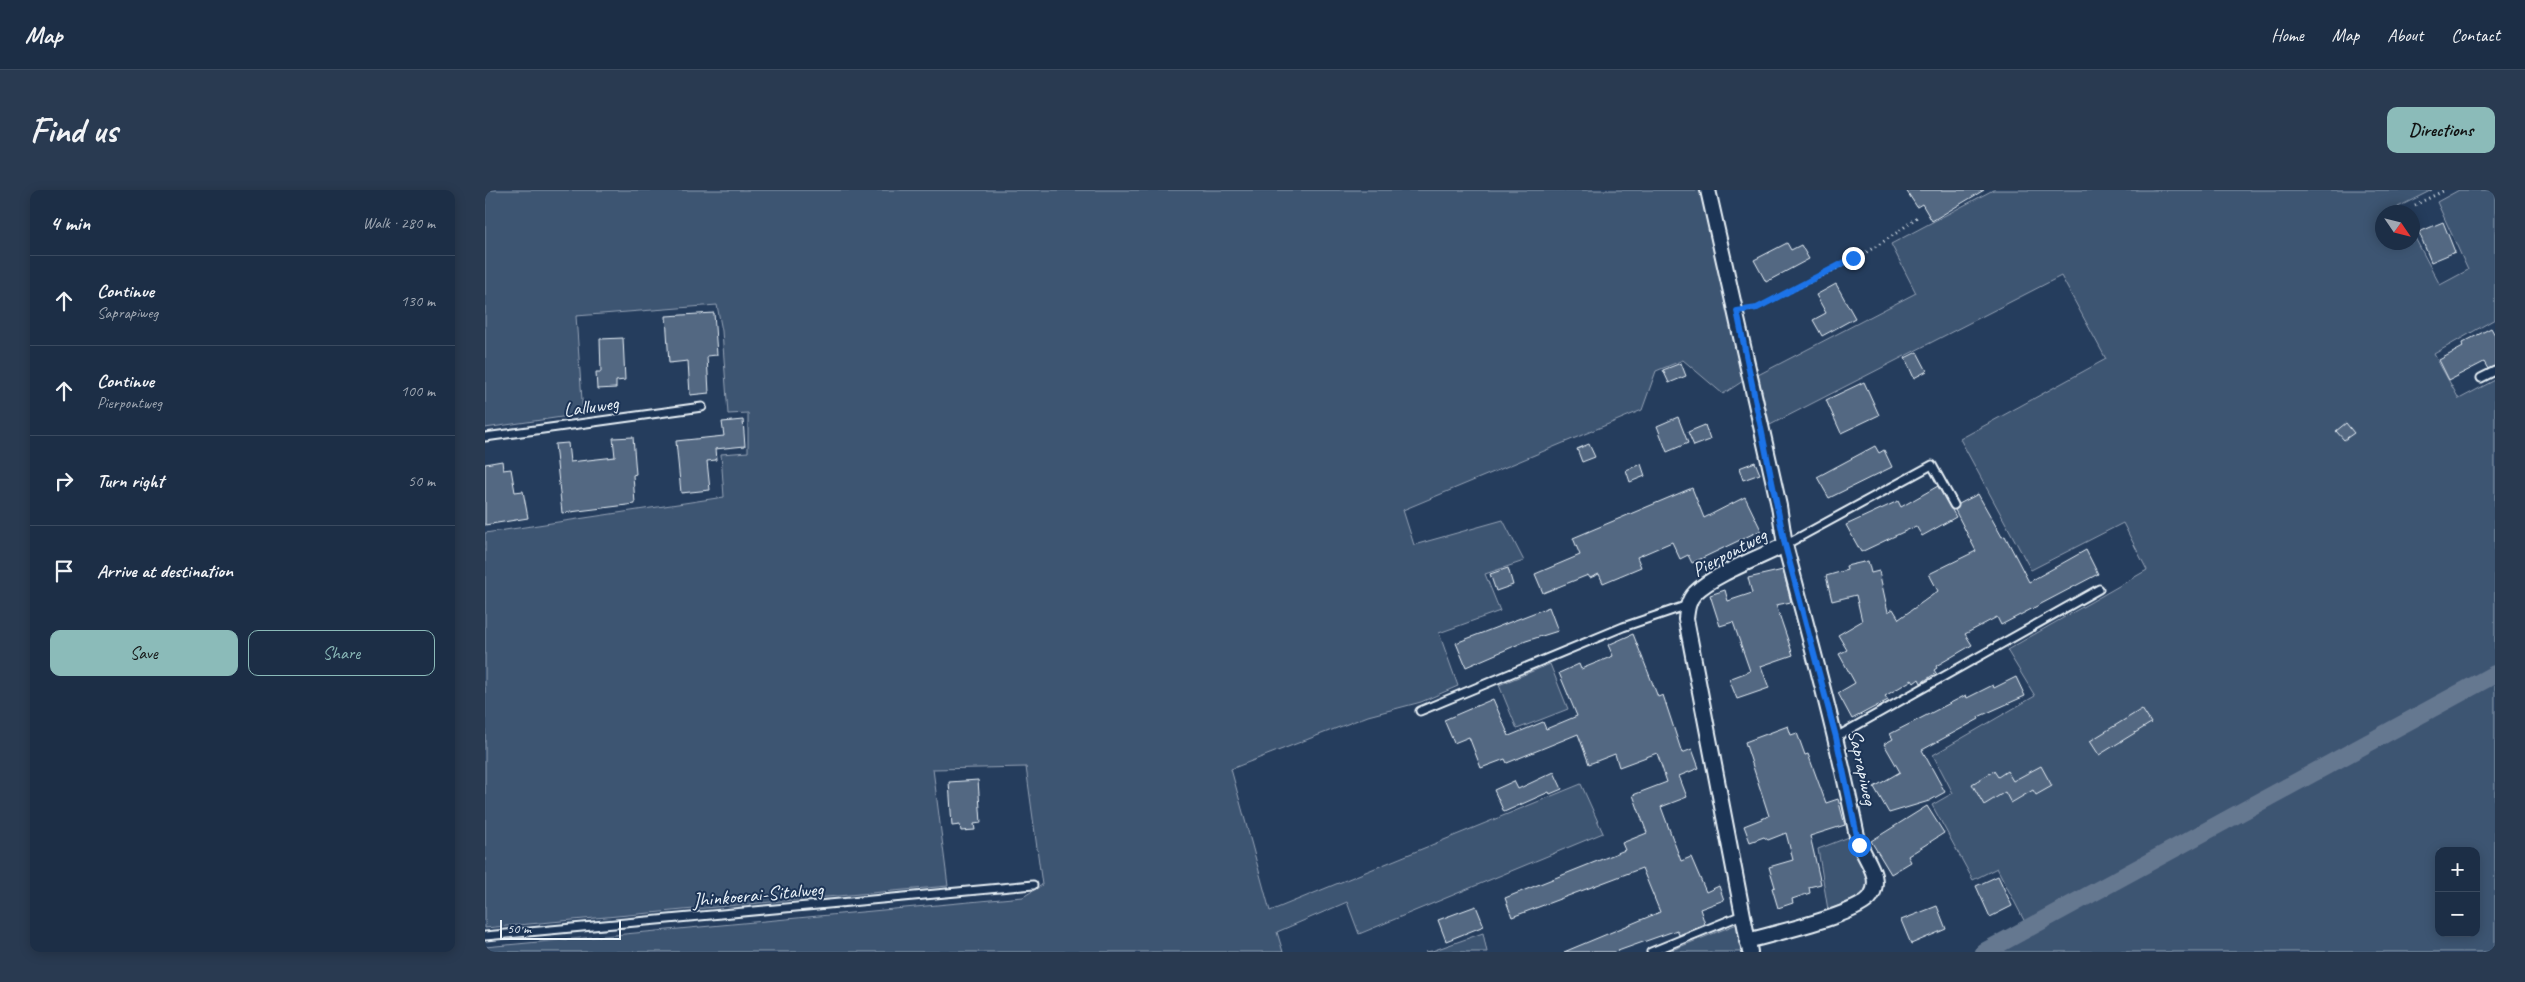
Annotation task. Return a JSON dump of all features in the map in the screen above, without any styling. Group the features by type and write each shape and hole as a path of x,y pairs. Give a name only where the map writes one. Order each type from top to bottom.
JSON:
{"street":[{"name":"Pierpontweg","path":"1708,190 1737,311 1785,545 1707,583 1694,594 1688,605 1686,619 1749,946"},
{"name":"Saprapiweg","path":"1749,946 1851,910 1868,900 1874,890 1873,871 1859,845 1836,737 1785,545"}],"lane":[{"path":"2481,378 2495,370"},
{"name":"Lalluweg","path":"485,437 702,407"},
{"path":"1785,545 1932,465 1955,505"},
{"path":"1836,737 2099,589"},
{"path":"1420,711 1623,627 1688,605"},
{"name":"Jhinkoerai-Sitalweg","path":"485,936 1033,885"},
{"path":"1651,952 1742,915"}],"path":[{"path":"2415,205 2445,190"},
{"path":"1737,311 1757,308 1853,258 1889,238 1917,217"}],"shaded area":[{"path":"485,190 1703,190 1743,381 1723,394 1683,360 1656,371 1642,410 1403,510 1414,545 1503,520 1524,561 1485,574 1500,611 1439,633 1458,686 1421,702 1368,716 1231,769 1270,911 1581,784 1603,833 1359,934 1347,902 1277,932 1283,952 485,952 485,947 1023,897 1042,885 1026,767 933,769 948,886 485,928 485,533 724,497 721,454 748,452 748,413 728,414 722,331 717,305 576,316 583,414 485,428"},
{"path":"1993,190 2432,190 2402,205 2375,205 2375,250 2420,250 2420,247 2440,285 2468,270 2437,202 2459,190 2495,190 2495,319 2434,354 2459,399 2495,380 2495,952 1984,952 2028,928 1997,868 1973,880 1932,805 1953,793 1933,755 2035,696 2007,650 2147,570 2123,523 2031,570 1960,439 2106,359 2061,276 1770,425 1758,375 1916,293 1891,244"},
{"path":"1550,664 1568,709 1517,729 1499,685"},
{"path":"1849,837 1869,882 1864,895 1828,910 1818,849"},
{"path":"1737,924 1743,952 1667,952"},
{"path":"1483,933 1487,952 1425,952 1432,951"}],"building":[{"path":"1906,190 1984,190 1932,221 1922,204 1917,207"},
{"path":"2443,222 2455,252 2431,262 2420,232"},
{"path":"1787,243 1791,250 1801,245 1809,259 1766,282 1754,260"},
{"path":"1836,284 1855,318 1822,336 1813,320 1826,313 1816,295"},
{"path":"714,313 717,355 707,356 709,393 690,395 688,361 669,363 666,316"},
{"path":"2491,328 2495,335 2495,366 2488,369 2484,362 2449,380 2439,360 2463,347 2462,343"},
{"path":"623,338 625,380 616,381 616,388 597,389 596,372 601,372 600,339"},
{"path":"1917,352 1927,371 1914,378 1905,358"},
{"path":"1681,363 1686,376 1669,383 1663,370"},
{"path":"1864,382 1879,415 1841,433 1826,400"},
{"path":"1678,417 1688,443 1667,452 1657,426"},
{"path":"743,420 745,446 715,449 716,460 707,461 710,490 681,493 676,441 724,436 722,422"},
{"path":"2346,423 2354,433 2344,440 2336,431"},
{"path":"1705,425 1710,440 1694,446 1688,432"},
{"path":"633,437 636,474 633,475 635,504 562,513 555,444 568,443 570,462 615,457 613,438"},
{"path":"1589,444 1595,457 1582,462 1577,449"},
{"path":"1875,446 1879,453 1884,450 1892,467 1829,498 1817,477"},
{"path":"502,461 503,470 511,469 515,492 523,491 528,518 485,525 485,464"},
{"path":"1755,462 1760,474 1743,480 1739,468"},
{"path":"1641,464 1645,476 1630,482 1626,470"},
{"path":"1938,486 1956,517 1922,536 1916,526 1861,552 1846,525 1898,501 1901,507"},
{"path":"1692,488 1704,518 1745,497 1761,530 1692,563 1688,555 1680,559 1672,542 1637,557 1641,567 1603,583 1599,574 1590,578 1588,575 1543,593 1535,574 1580,555 1573,538"},
{"path":"1978,494 2002,537 2005,536 2029,582 2086,550 2098,574 2001,625 1997,617 1965,634 1972,645 1936,666 1937,668 1934,670 1936,673 1921,683 1919,679 1914,683 1912,680 1885,696 1888,700 1852,719 1838,693 1855,683 1839,654 1847,650 1838,635 1862,621 1856,595 1832,601 1826,576 1847,570 1846,566 1868,561 1871,573 1879,571 1888,612 1893,609 1899,619 1938,591 1929,574 1976,551 1955,510 1959,504"},
{"path":"1508,568 1513,585 1496,591 1490,574"},
{"path":"1783,570 1791,602 1776,605 1793,655 1761,666 1769,688 1737,699 1729,679 1750,671 1733,622 1720,626 1710,595 1725,590 1728,601 1752,593 1748,578"},
{"path":"1549,607 1558,631 1526,641 1466,667 1456,643"},
{"path":"1633,634 1658,697 1663,695 1682,753 1692,749 1699,768 1679,776 1687,797 1661,807 1681,861 1691,857 1706,892 1719,886 1724,900 1700,909 1705,924 1679,935 1677,930 1615,952 1564,952 1660,912 1642,868 1512,917 1505,898 1625,850 1622,843 1647,833 1633,795 1667,782 1657,753 1619,767 1615,754 1589,764 1578,734 1507,763 1505,759 1481,768 1469,737 1454,743 1444,720 1493,699 1509,736 1543,722 1546,729 1577,716 1559,673 1579,664 1581,669 1613,656 1608,645"},
{"path":"2016,677 2025,696 1978,717 1979,719 1922,750 1945,792 1929,801 1889,813 1874,787 1900,772 1884,744 1893,739 1890,734 1966,695 1967,698 1993,685 1994,688"},
{"path":"2142,709 2151,723 2099,755 2090,741"},
{"path":"1788,726 1791,735 1797,733 1805,755 1808,754 1826,803 1838,799 1845,825 1810,836 1821,884 1809,887 1810,893 1792,899 1793,903 1778,908 1772,888 1775,887 1769,867 1793,860 1786,833 1768,840 1764,837 1750,842 1744,826 1769,816 1745,742"},
{"path":"2041,766 2052,786 2036,795 2033,790 2011,803 2005,792 1984,805 1972,784 1994,771 1998,777 2007,771 2013,781"},
{"path":"1554,772 1562,789 1550,794 1549,792 1504,812 1494,790 1514,781 1518,789"},
{"path":"978,780 981,823 974,824 975,830 961,831 960,825 952,826 949,782"},
{"path":"1927,806 1944,833 1908,856 1911,862 1891,874 1871,841"},
{"path":"1998,876 2012,906 1990,917 1976,886"},
{"path":"1476,906 1484,926 1446,941 1438,920"},
{"path":"1937,906 1946,929 1911,944 1901,920"}],"waterway":[{"path":"1984,952 2495,674"}],"route":[{"path":"1853,258 1757,308 1737,311 1779,506 1785,545 1836,737 1859,845"}]}
